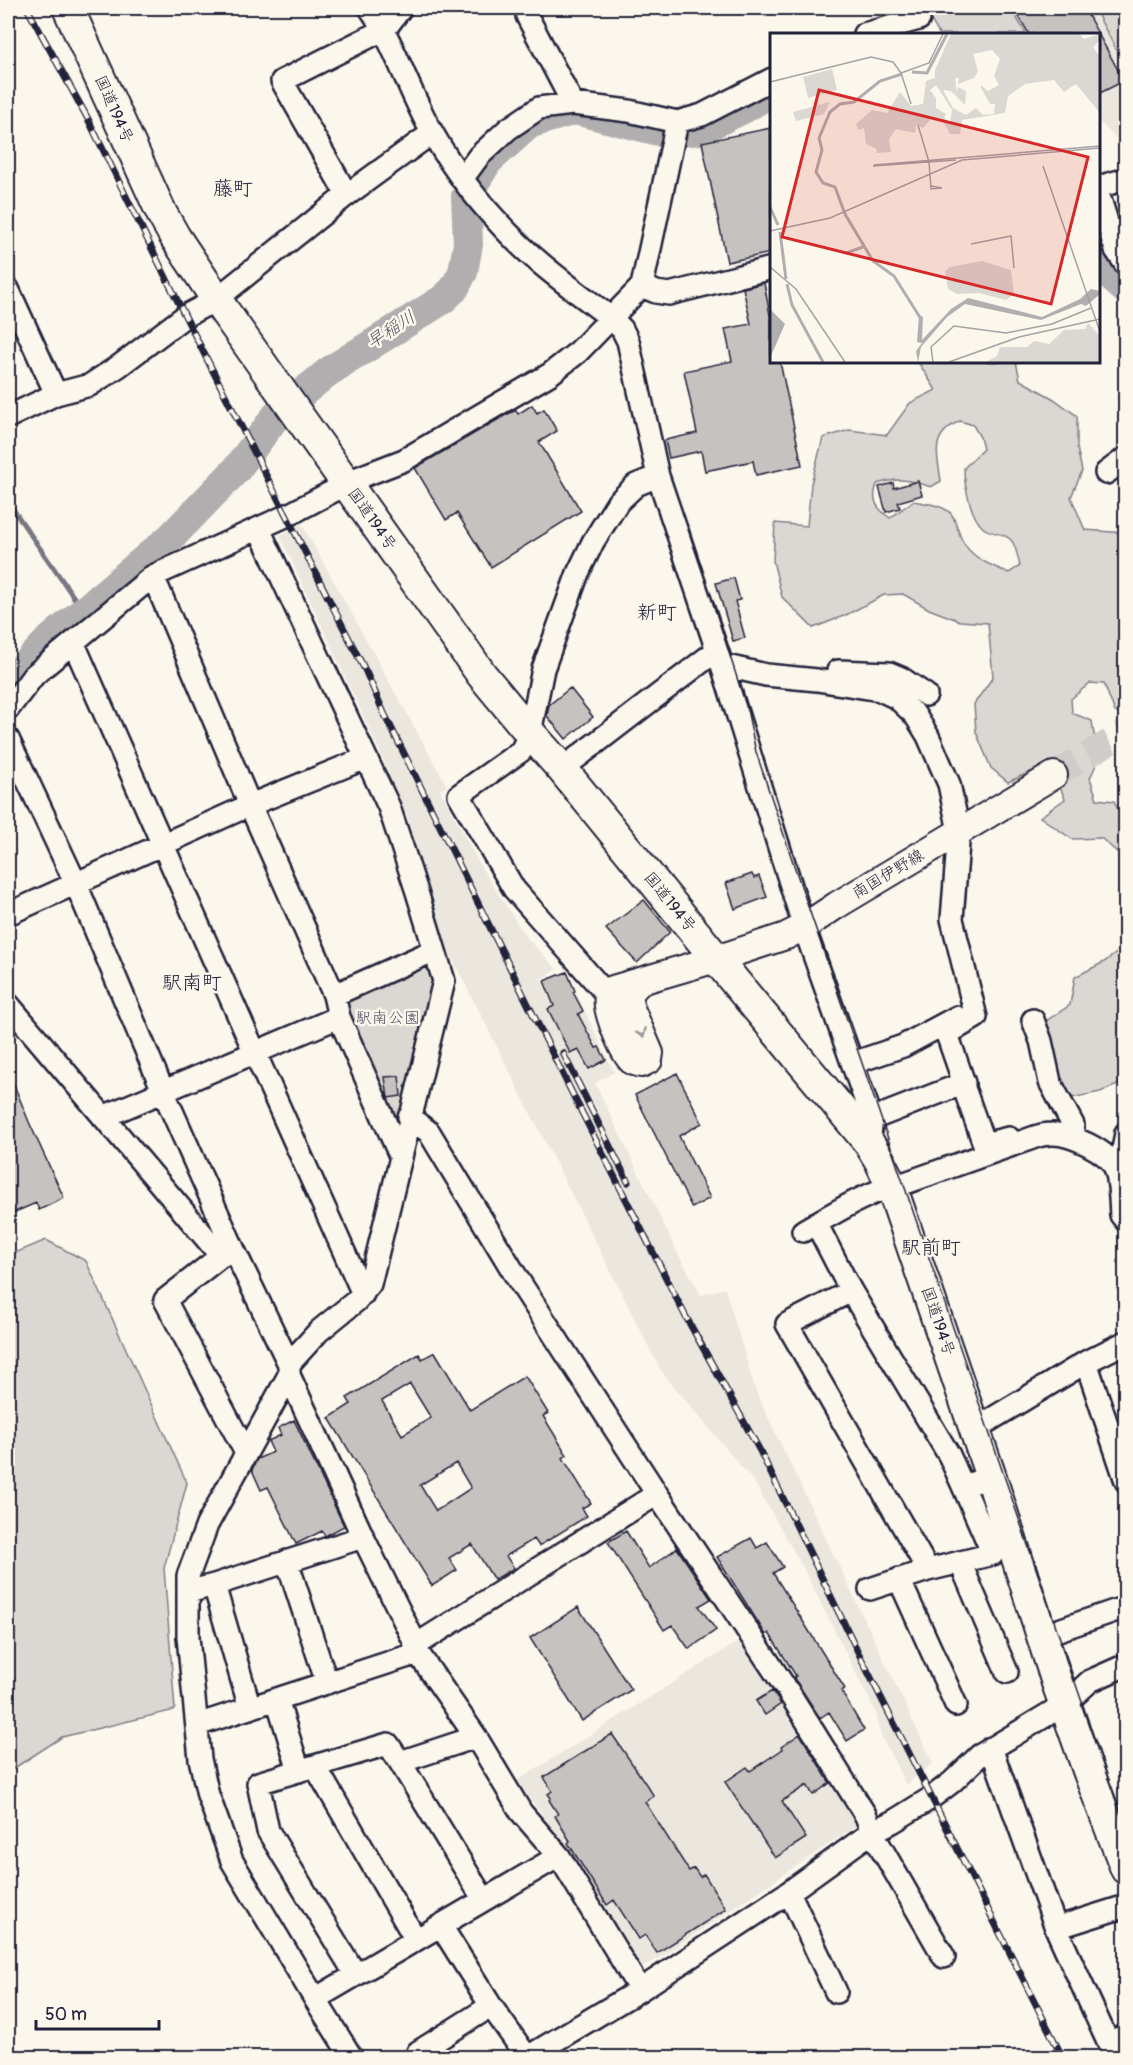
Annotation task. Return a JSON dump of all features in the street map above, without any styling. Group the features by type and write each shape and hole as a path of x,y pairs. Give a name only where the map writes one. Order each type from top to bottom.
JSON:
{"highway":[{"name":"国道194号","path":"68,8 162,214 175,237 482,675 562,769 716,959 870,1131 891,1185 975,1429 1041,1636 1125,1869"}],"main road":[{"name":"南国伊野線","path":"608,996 613,989 786,936 1054,776"},
{"path":"608,996 610,1018 628,1055 633,1062 641,1064 648,1060 650,1053 629,1004 632,991 641,981"}],"street":[{"path":"370,8 385,29 400,67 432,134 462,179 486,210 518,243 612,319 622,329 628,342 658,476 720,657 804,927 853,1063 870,1131 964,1083"},
{"path":"347,195 282,81 385,29 401,8"},
{"path":"527,16 573,104"},
{"path":"868,33 920,20"},
{"path":"462,179 478,156 508,129 539,108 573,104 629,111 677,122 702,116 770,80"},
{"path":"8,710 34,675 153,576 259,529 348,484 404,460 550,374 578,352 642,286 677,122"},
{"path":"8,417 56,394 90,385 119,366 185,316 229,289 347,195 432,134"},
{"path":"1100,186 1125,179"},
{"path":"1100,199 1116,250 1125,264"},
{"path":"642,286 669,294 770,268"},
{"path":"8,289 56,394"},
{"path":"1106,473 1125,458"},
{"path":"608,996 514,889 459,795 521,751 530,733 543,669 578,573 593,542 618,502 636,485 658,476"},
{"path":"259,529 389,807 444,981 370,1284 363,1294 319,1331 289,1370 207,1524 188,1576 188,1637 200,1759 208,1795 232,1861 352,2058"},
{"path":"153,576 334,995 339,1017 401,1158"},
{"path":"74,644 363,1294"},
{"path":"720,657 766,675 880,690 897,698 915,715 928,736 949,784 959,831 952,919 976,1017 947,1034 984,1144 1022,1135 1038,1136"},
{"path":"562,769 720,657"},
{"path":"766,675 798,670 889,673 901,678 926,695"},
{"path":"8,739 76,885 164,1093 228,1253 289,1370 363,1537 417,1649 476,1737 521,1812 559,1856 640,1990"},
{"path":"8,914 250,805 366,758"},
{"path":"334,995 433,951"},
{"path":"8,1004 103,1117 228,1253"},
{"path":"853,1063 903,1046 946,1021 975,1011"},
{"path":"103,1117 339,1017"},
{"path":"1033,1020 1041,1041 1050,1082 1073,1125 1075,1131 1073,1138"},
{"path":"410,1117 429,1132 519,1281 785,1688 866,1816 944,1957"},
{"path":"870,1589 928,1570 993,1554 949,1455 851,1291 809,1227 891,1185 908,1182 1052,1133 1073,1138 1110,1159 1116,1168 1121,1215 1125,1221"},
{"path":"1116,1168 1122,1156 1125,1133"},
{"path":"228,1253 165,1300 246,1453"},
{"path":"851,1291 787,1324 928,1570"},
{"path":"975,1429 1086,1362 1125,1342"},
{"path":"1086,1362 1125,1481"},
{"path":"963,1486 991,1477"},
{"path":"197,1725 327,1683 417,1649 657,1494"},
{"path":"188,1592 363,1537"},
{"path":"287,1561 327,1683"},
{"path":"960,1562 1007,1672"},
{"path":"899,1579 956,1705"},
{"path":"214,1585 250,1708"},
{"path":"1041,1636 1125,1607"},
{"path":"441,1926 526,2057 640,1990 789,1892 874,1830 925,1785 946,1771 986,1752 1065,1704 1090,1681 1125,1665"},
{"path":"277,1699 307,1769 416,1940"},
{"path":"400,1762 476,1737"},
{"path":"356,1975 268,1831 258,1783 387,1744 484,1900"},
{"path":"986,1752 1056,1928 1108,2042 1125,2036"},
{"path":"315,1999 559,1856"},
{"path":"789,1892 836,1992"},
{"path":"1056,1928 1125,1906"},
{"path":"417,2052 491,2006"}],"shaded area":[{"path":"1011,8 1125,8 1125,148 1100,124 1100,33 1025,33"},
{"path":"302,524 447,786 440,790 481,867 527,938 557,969 541,979 551,1003 576,993 614,1072 595,1083 676,1250 701,1295 725,1288 756,1392 933,1763 906,1785 879,1731 876,1713 802,1566 754,1482 661,1371 448,950 407,817 380,752 280,536"},
{"path":"744,1638 862,1822 658,1959 632,1973 540,1811 515,1782"}],"green space":[{"path":"924,8 1011,8 1025,33 938,33"},
{"path":"1094,8 1125,8 1125,66"},
{"path":"919,363 1016,363 1020,380 1054,399 1077,416 1077,448 1082,471 1071,497 1085,530 1125,533 1125,716 1115,712 1104,684 1090,683 1071,699 1072,713 1092,721 1098,761 1090,778 1097,799 1114,801 1125,823 1125,859 1101,838 1072,839 1040,817 1065,799 1050,763 1008,782 991,768 976,732 974,704 993,677 988,623 960,621 929,609 903,594 884,595 846,615 813,628 782,597 773,561 775,523 807,526 811,484 823,438 849,430 887,435 910,403 936,390","holes":["960,421 973,425 980,437 983,449 964,468 965,483 972,510 980,524 988,531 1008,537 1014,545 1020,566 1009,573 975,556 961,538 952,515 945,509 913,501 890,518 881,511 875,499 877,484 904,480 931,487 941,481 938,446 944,432 950,426"]},
{"path":"1125,947 1125,1082 1100,1092 1062,1100 1055,1082 1056,1055 1043,1023 1070,1005 1075,977 1104,962"},
{"name":"駅南公園","path":"425,964 433,984 401,1120 393,1124 342,1004 347,996"},
{"path":"46,1240 86,1261 187,1483 164,1568 175,1710 62,1737 8,1772 8,1256"}],"building":[{"path":"1014,8 1084,8 1098,33 1028,33"},
{"path":"1100,37 1124,81 1100,93"},
{"path":"770,128 770,253 727,262 702,142"},
{"path":"764,283 770,315 770,363 780,363 802,465 756,475 753,461 705,471 701,451 669,458 665,440 697,433 684,371 732,361 725,329 751,324 743,288"},
{"path":"532,405 537,413 544,409 557,431 539,442 581,511 491,567 457,513 446,520 415,468 504,416 516,410 518,414"},
{"path":"918,481 922,495 898,502 900,508 886,512 879,487 893,483 894,488"},
{"path":"734,578 740,600 735,601 745,638 733,641 716,583"},
{"path":"570,688 593,717 566,739 547,716 549,705"},
{"path":"752,874 754,878 759,876 767,897 735,909 726,883"},
{"path":"644,900 670,932 637,963 606,929"},
{"path":"567,972 575,991 573,992 583,1011 578,1014 596,1048 599,1047 606,1060 589,1069 578,1049 570,1053 548,1009 554,1006 544,981"},
{"path":"8,1070 64,1198 39,1210 36,1203 8,1215"},
{"path":"677,1073 702,1123 679,1136 710,1198 692,1208 635,1095"},
{"path":"399,1076 401,1096 388,1098 385,1077"},
{"path":"435,1352 470,1410 525,1376 548,1413 543,1416 567,1455 563,1458 591,1503 582,1508 587,1516 539,1546 534,1539 506,1556 514,1568 494,1580 472,1544 449,1558 457,1570 432,1586 329,1418 351,1404 347,1398 419,1354 422,1359","holes":["410,1384 431,1418 402,1435 382,1401","456,1463 471,1488 436,1511 420,1485"]},
{"path":"294,1420 344,1526 325,1536 322,1531 296,1544 268,1487 261,1490 252,1470 257,1459 273,1452 268,1441 281,1435 278,1428"},
{"path":"626,1531 649,1568 677,1548 711,1599 699,1606 716,1630 689,1649 672,1625 664,1630 608,1542"},
{"path":"751,1538 757,1548 767,1542 783,1567 773,1573 845,1689 841,1691 864,1730 847,1741 829,1712 820,1718 795,1680 796,1676 769,1633 766,1635 717,1557"},
{"path":"578,1607 631,1690 582,1721 530,1638"},
{"path":"772,1691 781,1704 765,1715 756,1701"},
{"path":"612,1734 654,1796 645,1802 689,1871 694,1868 700,1877 704,1874 726,1909 657,1953 645,1935 639,1939 614,1900 607,1905 568,1843 570,1841 555,1816 558,1814 549,1800 551,1798 548,1794 552,1791 544,1777"},
{"path":"800,1734 830,1783 813,1795 807,1785 782,1801 806,1838 775,1858 725,1782 747,1767 750,1771 783,1749 781,1747"}],"waterway":[{"name":"早稲川","path":"8,683 46,643 170,538 236,470 279,412 328,372 442,300 454,289 463,272 468,244 466,196 488,161 529,124 575,110 666,133 700,130 770,93"},
{"name":"早稲川","path":"1100,255 1109,275 1126,290"},
{"path":"8,502 75,599"}],"tunnel":[{"path":"1054,775 1126,732"}],"tram line":[{"path":"689,528 747,709 756,752 1126,1830"}],"railway":[{"path":"27,8 88,119 185,316 366,672 384,713 576,1101 686,1317 760,1451 858,1652 1063,2058"},
{"path":"563,1053 628,1182"}],"district":[{"name":"藤町","path":"233,188"},
{"name":"新町","path":"657,612"},
{"name":"駅南町","path":"192,982"},
{"name":"駅前町","path":"931,1247"}]}
